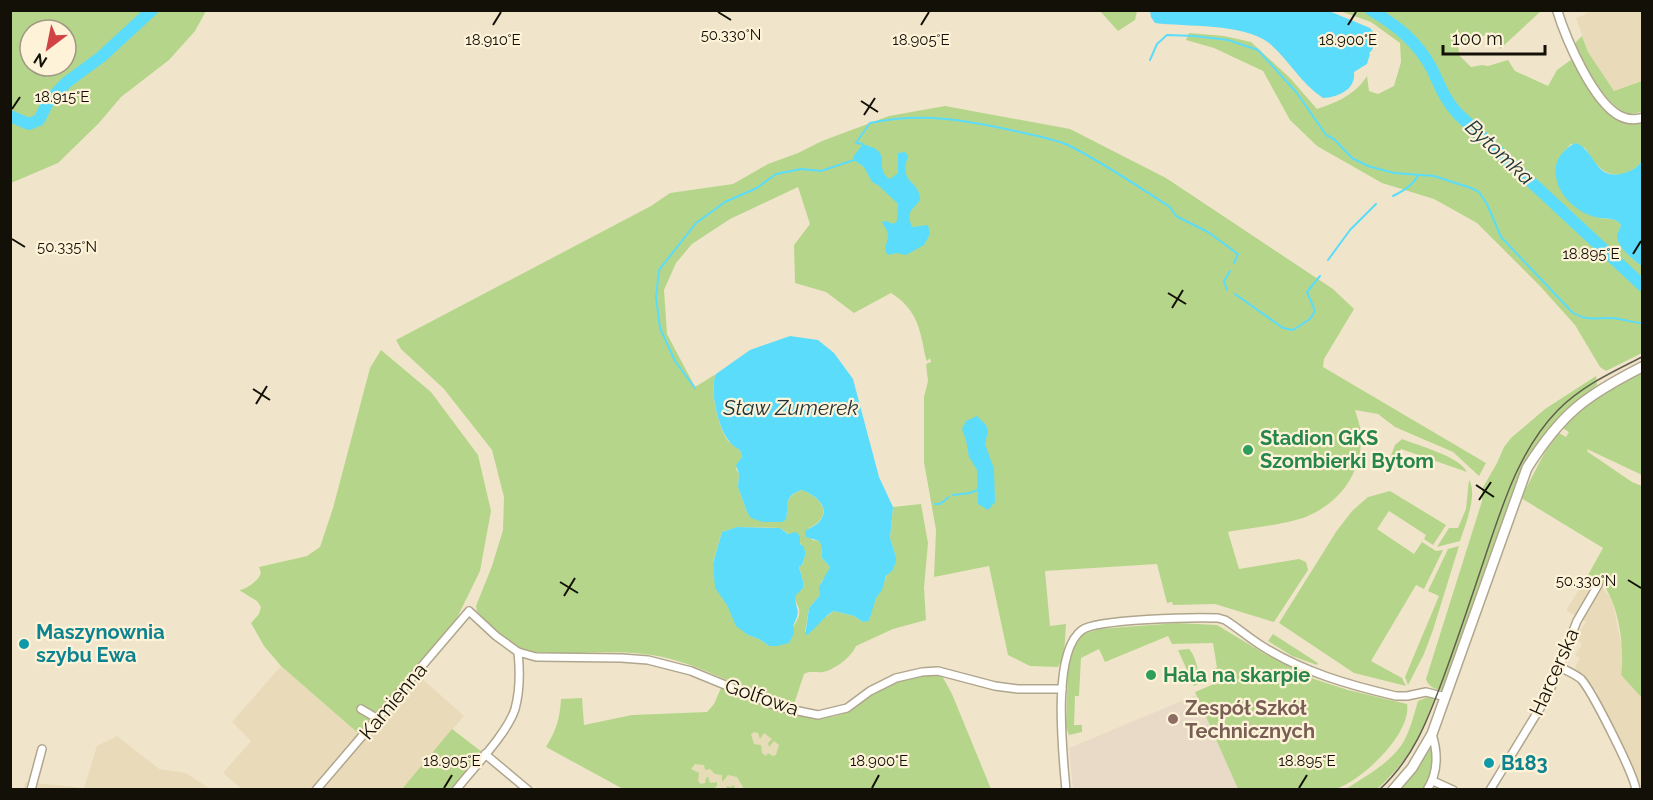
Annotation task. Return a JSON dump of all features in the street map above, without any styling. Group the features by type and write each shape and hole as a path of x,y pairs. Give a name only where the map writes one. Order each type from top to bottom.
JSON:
{"main road":[{"path":"1394,789 1412,768 1432,734 1527,468 1546,438 1586,398 1642,367"}],"street":[{"path":"1557,10 1575,58 1600,96 1621,117 1635,120 1642,118"},
{"name":"Harcerska","path":"1491,789 1548,695 1577,621 1598,585"},
{"name":"Golfowa","path":"469,611 496,636 518,652 536,657 621,658 657,662 691,671 779,706 818,715 847,708 870,691 896,678 922,672 938,671 995,686 1018,689 1062,689"},
{"name":"Kamienna","path":"316,789 469,611"},
{"path":"1066,789 1061,740 1062,689 1066,659 1071,642 1082,630 1095,625 1199,617 1225,620 1281,657 1333,679 1396,696 1426,692 1446,698"},
{"path":"456,789 506,727 515,710 520,671 518,652"},
{"path":"1560,667 1575,674 1586,687 1630,771 1636,789"},
{"path":"362,709 378,719"},
{"path":"1427,789 1433,781 1437,757 1432,734"},
{"path":"31,789 42,749"},
{"path":"485,754 528,789"},
{"path":"1433,781 1454,789"}],"shaded area":[{"path":"1588,11 1642,11 1642,81 1614,91 1588,52 1576,18"},
{"path":"1587,577 1598,583 1612,599 1624,657 1621,675 1642,698 1642,789 1638,789 1634,774 1596,701 1597,691 1587,684 1575,667 1580,658 1575,655 1582,644 1575,639 1586,622 1566,610"},
{"path":"281,666 363,738 417,674 464,716 402,789 242,789 223,773 251,741 232,722"},
{"name":"Zespół Szkół Technicznych","path":"1196,695 1238,789 1073,789 1069,748"},
{"path":"117,736 159,769 186,773 210,789 23,790 25,782 84,788 97,746"}],"green space":[{"path":"10,11 206,11 195,31 169,60 121,97 99,123 58,163 11,183"},
{"path":"1100,11 1137,11 1135,20 1118,31"},
{"path":"1340,11 1541,11 1500,49 1492,32 1458,47 1460,56 1471,67 1488,66 1508,60 1515,71 1548,86 1557,70 1572,59 1600,104 1609,113 1619,120 1630,123 1642,122 1642,160 1631,171 1616,175 1610,174 1600,168 1585,148 1571,144 1560,158 1556,174 1599,218 1612,219 1621,225 1619,237 1621,243 1632,258 1642,266 1642,353 1606,371 1600,367 1575,325 1477,223 1434,199 1382,183 1317,146 1290,120 1263,71 1214,48 1186,40 1189,33 1224,36 1251,42 1290,78 1317,109 1345,97 1367,76 1369,91 1378,94 1394,86 1401,62 1400,43 1371,22"},
{"path":"1582,36 1588,52 1614,91 1642,81 1642,111 1628,114 1617,108 1601,91 1585,69 1576,49 1576,42"},
{"path":"945,106 1070,129 1166,178 1333,289 1354,309 1324,359 1323,367 1486,463 1479,476 1453,452 1395,427 1378,414 1355,410 1361,433 1359,459 1349,482 1332,501 1322,509 1302,518 1228,532 1239,569 1299,559 1306,562 1308,570 1274,622 1215,604 1173,605 1172,602 1167,603 1157,564 1045,571 1050,626 1066,624 1064,657 1058,667 1030,666 1008,655 989,566 934,577 936,530 924,462 924,397 928,381 926,364 931,362 930,358 927,361 922,339 912,314 907,306 891,293 854,313 826,292 795,283 794,245 810,224 798,187 730,219 692,244 676,263 664,290 667,334 695,387 716,374 714,398 716,408 728,441 740,450 742,457 736,469 739,474 738,487 747,512 763,522 782,522 787,516 789,500 802,490 820,502 823,508 821,518 809,528 812,540 819,541 822,558 830,567 829,573 821,582 820,595 809,608 805,632 834,611 854,616 863,622 870,619 871,608 896,557 890,538 893,507 921,504 928,543 924,588 926,620 893,629 856,646 848,657 831,669 804,674 793,707 704,670 662,657 602,652 541,654 526,651 509,642 481,616 476,606 503,530 504,497 492,450 444,389 401,349 396,340 651,206 670,193 733,184 768,164 889,116","holes":["737,527 780,528 799,541 806,553 799,567 803,588 796,594 799,609 797,620 789,630 769,646 748,635 716,588 713,562 722,532"]},
{"path":"381,350 431,392 478,455 491,511 480,571 454,624 360,735 281,666 264,646 251,623 259,614 261,607 257,601 239,590 249,586 257,579 261,573 259,567 307,556 320,547 333,508 370,368"},
{"path":"1642,372 1642,475 1587,449 1588,452 1632,482 1642,486 1642,698 1621,675 1621,639 1612,601 1601,582 1588,575 1603,548 1521,498 1546,450 1559,433 1566,437 1569,432 1561,427 1598,396"},
{"path":"1596,376 1597,385 1571,406 1548,430 1524,466 1445,687 1441,690 1434,688 1428,684 1426,679 1482,501 1482,489 1511,438 1545,409"},
{"path":"1402,439 1447,456 1463,466 1467,472 1401,449 1385,475 1395,445"},
{"path":"1469,480 1471,501 1460,541 1437,547 1449,528 1458,528 1466,509"},
{"path":"1390,491 1446,525 1433,545 1424,539 1426,535 1389,511 1377,529 1414,554 1422,542 1436,551 1443,550 1424,589 1416,585 1371,661 1402,678 1406,686 1354,673 1279,623 1336,532 1352,511 1368,497"},
{"path":"1459,546 1433,630 1408,685 1405,677 1439,596 1428,591 1448,549"},
{"path":"1177,623 1217,625 1265,654 1314,679 1407,704 1402,729 1394,742 1371,766 1347,784 1336,789 1238,789 1195,692 1221,681 1220,675 1212,672 1212,669 1217,668 1213,643 1172,644 1168,636 1105,662 1099,649 1081,658 1079,696 1075,696 1074,725 1082,725 1082,732 1069,735 1066,727 1068,661 1074,644 1081,635 1099,629"},
{"path":"1273,634 1318,663 1317,665 1292,656 1268,641"},
{"path":"1189,649 1194,656 1198,671 1198,684 1194,686 1178,650"},
{"path":"941,674 952,694 991,789 623,789 546,747 557,724 561,699 582,698 584,725 632,715 707,712 714,704 721,688 782,712 815,718 831,717 849,711 875,692 891,684 915,677"},
{"path":"1428,697 1435,698 1424,725 1397,769 1377,789 1346,789 1393,756 1404,741 1418,701"},
{"path":"452,729 482,752 451,789 402,789"},
{"path":"1432,747 1432,770 1423,789 1400,790 1429,748"}],"sand":[{"path":"758,733 760,739 764,733 772,739 768,743 769,747 774,741 779,745 776,755 768,753 766,756 762,753 761,745 754,744 751,734"},
{"path":"695,764 704,765 705,770 710,769 715,774 722,775 722,782 728,775 737,777 744,789 734,789 733,785 727,786 726,789 713,789 717,786 717,782 710,783 708,777 705,783 701,784 698,781 699,773 691,769"}],"water":[{"path":"1150,11 1329,11 1370,28 1374,33 1373,45 1367,64 1354,72 1349,88 1340,94 1323,98 1308,86 1269,43 1258,37 1230,29 1155,23"},
{"path":"1576,143 1588,152 1601,170 1614,175 1632,170 1642,160 1642,266 1619,244 1617,235 1621,225 1617,221 1581,211 1561,191 1555,171 1556,165 1560,156"},
{"path":"863,144 880,153 883,172 890,179 898,173 898,153 905,152 908,156 907,177 917,188 920,200 910,212 910,221 912,227 928,225 930,234 924,245 906,255 896,253 888,255 886,252 888,234 882,222 887,221 893,224 897,221 898,204 872,182 864,167 854,160 853,157"},
{"name":"Staw Zumerek","path":"790,336 818,340 834,353 853,379 879,477 893,507 890,538 896,557 892,571 886,576 882,590 876,598 869,621 863,622 854,616 834,611 805,636 809,608 820,595 819,587 830,567 822,558 819,541 806,537 805,531 818,523 824,512 823,507 817,499 802,490 789,498 786,520 763,522 751,518 738,487 739,474 736,465 742,457 740,450 730,442 721,427 714,398 716,374 750,350"},
{"path":"977,416 986,425 988,431 985,444 994,469 995,502 988,510 978,504 977,470 969,457 962,429 966,421"},
{"path":"737,527 780,528 788,534 797,532 800,537 800,544 806,553 799,567 803,588 796,595 798,612 793,626 794,633 789,643 769,646 748,635 736,626 727,605 715,588 713,563 722,532"}],"waterway":[{"name":"Bytomka","path":"10,116 29,124 39,120 48,102 67,82 101,57 152,10"},
{"name":"Bytomka","path":"1371,10 1398,28 1420,50 1453,109 1642,285"},
{"path":"1150,60 1157,44 1167,35 1228,40 1258,50 1297,93 1326,135 1334,139 1352,158 1368,166 1394,173 1434,176 1479,192 1487,204 1501,237 1572,312 1584,318 1613,318 1642,323"},
{"path":"863,144 856,143 870,123 908,118 961,121 1056,140 1107,167 1170,207 1176,216 1208,232 1238,254 1234,263"},
{"path":"695,388 675,361 660,328 656,297 659,270 696,223 725,202 757,188 776,174 801,169 821,171 854,160"},
{"path":"1393,196 1404,190 1418,176"},
{"path":"1328,260 1350,230 1376,204"},
{"path":"1227,290 1224,281 1230,271"},
{"path":"1235,294 1283,328 1293,330 1310,319 1315,311 1307,292 1320,276"},
{"path":"953,495 977,490"},
{"path":"935,504 940,504 949,497"}],"tram line":[{"path":"1379,790 1402,765 1426,723 1505,500 1532,443 1567,401 1598,380 1642,357"}],"place":[{"name":"Stadion GKS Szombierki Bytom","path":"1248,450"},
{"name":"Maszynownia szybu Ewa","path":"24,644"},
{"name":"Hala na skarpie","path":"1151,675"},
{"name":"Zespół Szkół Technicznych","path":"1173,719"},
{"name":"B183","path":"1489,763"}]}
